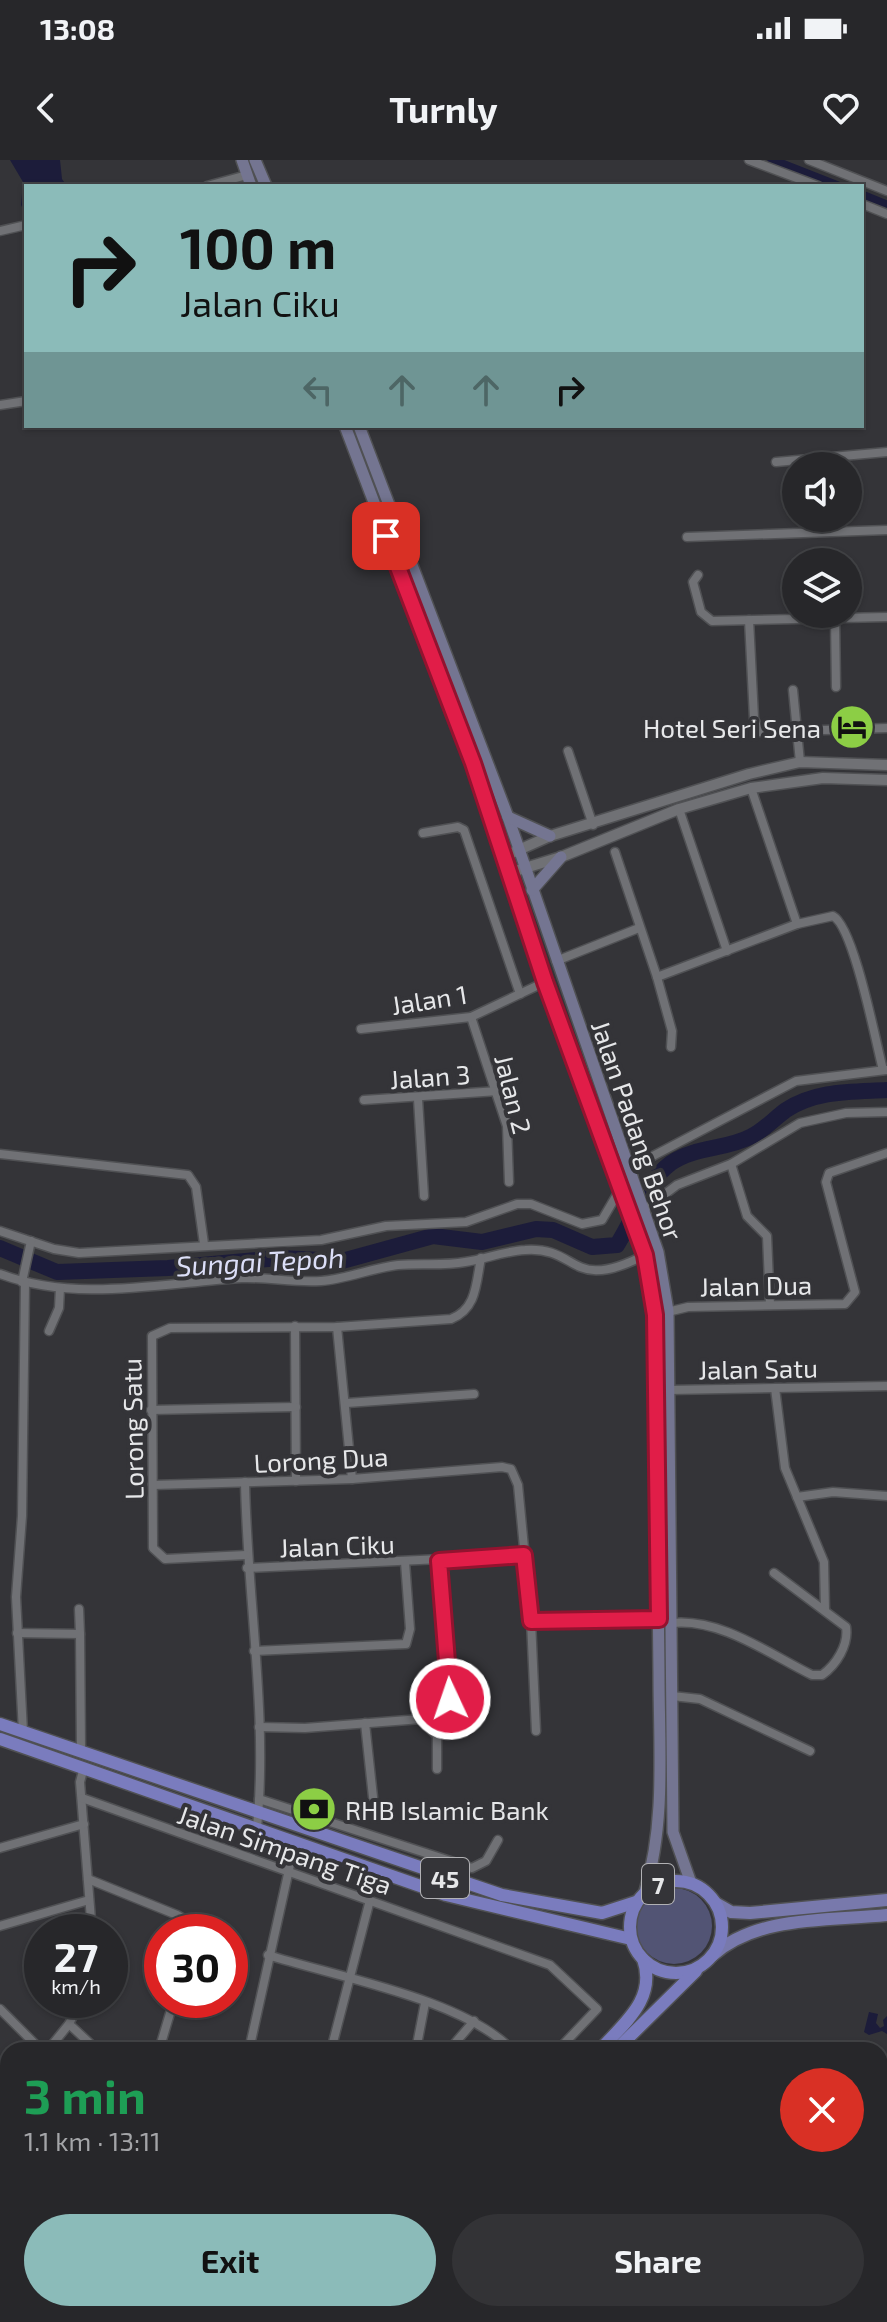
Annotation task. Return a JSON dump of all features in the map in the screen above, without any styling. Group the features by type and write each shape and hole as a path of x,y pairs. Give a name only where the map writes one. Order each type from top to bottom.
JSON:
{"highway":[{"name":"45","path":"0,1724 502,1895 566,1909 602,1913 640,1897"},
{"name":"45","path":"0,1739 446,1895 631,1939"},
{"path":"84,1767 85,1753"},
{"name":"7","path":"643,1958 631,1939 629,1920 640,1897 667,1881 691,1883 703,1889 717,1904"},
{"path":"624,2042 709,1959 722,1930 717,1904"},
{"path":"643,1958 670,1973 682,1973 709,1959"},
{"path":"607,2042 640,2005 646,1992 648,1973 643,1958"}],"main road":[{"path":"242,160 249,181"},
{"path":"249,181 256,162"},
{"path":"256,162 265,184"},
{"name":"Jalan Padang Behor","path":"346,428 473,763 545,982 645,1255 655,1315 659,1823 654,1863 640,1897"},
{"name":"Jalan Padang Behor","path":"360,428 508,817 555,961 658,1252 668,1311 673,1832 691,1883"},
{"path":"508,817 550,836"},
{"path":"532,890 561,857"},
{"name":"7","path":"717,1904 731,1912 750,1913 887,1900"},
{"path":"709,1959 733,1938 757,1929 887,1915"}],"street":[{"path":"749,160 813,184"},
{"path":"809,160 887,191"},
{"path":"224,184 249,181"},
{"path":"864,205 887,214"},
{"path":"0,231 24,225"},
{"path":"0,405 24,401"},
{"path":"776,462 887,452"},
{"path":"687,537 887,530"},
{"path":"698,575 693,582 705,618 782,619"},
{"path":"862,617 887,617"},
{"path":"749,620 756,730 763,735 887,728"},
{"path":"835,628 836,687"},
{"path":"793,690 800,762"},
{"path":"568,751 593,825"},
{"path":"503,857 550,836 593,825 705,785 800,762 887,765"},
{"path":"509,873 561,857 679,809 751,788 791,779 887,780"},
{"path":"751,788 797,924"},
{"path":"679,809 727,951"},
{"path":"423,833 458,827 464,830 520,994"},
{"path":"615,852 657,977 672,1031 671,1047"},
{"path":"630,1172 796,1081 885,1070 863,987 839,919 833,916 797,924 657,977"},
{"path":"555,961 639,928"},
{"name":"Jalan 1","path":"361,1029 471,1017 545,982"},
{"name":"Jalan 2","path":"471,1017 498,1091 507,1126 509,1182"},
{"name":"Jalan 3","path":"364,1100 418,1099 498,1091"},
{"path":"418,1099 424,1196"},
{"path":"645,1209 677,1185 731,1164 800,1123 846,1113 887,1112"},
{"name":"Jalan Dua","path":"655,1315 688,1307 845,1304 855,1292 826,1182 829,1173 887,1153"},
{"path":"0,1154 188,1175 196,1187 204,1244"},
{"path":"731,1164 747,1216 767,1236 770,1305"},
{"path":"0,1231 30,1246 72,1253 321,1240 386,1226 466,1222 517,1204 531,1204 582,1224 592,1224 602,1220 623,1190"},
{"path":"23,1732 17,1633 23,1279 30,1246"},
{"path":"0,1274 60,1288 118,1289 245,1278 321,1281 375,1269 464,1263 536,1251 589,1272 625,1265 645,1255"},
{"name":"Lorong Satu","path":"246,1555 160,1557 153,1548 150,1342 156,1331 170,1328 337,1327 451,1319 464,1315 472,1303 481,1258"},
{"path":"49,1331 59,1308 60,1288"},
{"path":"295,1326 296,1481"},
{"path":"337,1327 347,1403 352,1479"},
{"name":"Jalan Satu","path":"669,1390 887,1386"},
{"path":"775,1388 785,1468 824,1562 825,1610"},
{"path":"347,1403 474,1394"},
{"path":"151,1410 296,1407"},
{"name":"Lorong Dua","path":"153,1485 352,1479 502,1467 514,1474 524,1555"},
{"path":"245,1482 246,1555 259,1727 257,1828"},
{"path":"797,1497 833,1492 887,1496"},
{"path":"524,1555 531,1621 536,1731"},
{"name":"Jalan Ciku","path":"247,1568 524,1555"},
{"path":"427,1723 450,1699 452,1689 439,1561"},
{"path":"254,1651 406,1644 411,1638 405,1562"},
{"path":"672,1623 694,1620 812,1675 822,1675 832,1668 847,1635 839,1618 774,1573"},
{"path":"79,1609 85,1753"},
{"path":"531,1621 659,1619"},
{"path":"17,1633 80,1634"},
{"path":"672,1696 700,1699 810,1751"},
{"path":"259,1727 305,1728 400,1718 427,1723 437,1736 437,1769"},
{"path":"365,1723 373,1797"},
{"path":"84,1767 82,1798 90,1914"},
{"name":"Jalan Simpang Tiga","path":"82,1798 550,1965 597,2009 566,2042"},
{"path":"259,1799 472,1868 486,1861 498,1840"},
{"path":"0,1848 84,1824"},
{"path":"394,1860 400,1843"},
{"path":"251,2042 292,1856 305,1846"},
{"path":"88,1879 175,1914"},
{"path":"0,1926 89,1900"},
{"path":"333,2042 370,1900"},
{"path":"268,1955 474,2021 491,2030 504,2042"},
{"path":"418,2042 425,2003"},
{"path":"0,2009 33,2042"},
{"path":"54,2042 72,2018"},
{"path":"161,2042 169,2018"},
{"path":"456,2042 474,2021"},
{"path":"69,2024 88,2042"}],"shaded area":[{"path":"10,160 60,160 66,184 24,184 24,211 21,205 23,182"},
{"path":"667,1888 681,1888 695,1894 706,1905 712,1926 709,1941 701,1953 681,1964 667,1964 653,1958 642,1947 636,1933 636,1919 642,1905 653,1894"},
{"path":"869,2012 878,2014 876,2023 880,2028 884,2026 883,2020 887,2016 887,2034 882,2031 869,2035 864,2032"}],"waterway":[{"path":"772,160 833,184"},
{"path":"864,196 887,205"},
{"name":"Sungai Tepoh","path":"0,1248 57,1272 168,1268 280,1258 342,1261 433,1236 482,1242 536,1229 553,1230 592,1247 617,1245 647,1190 671,1163 752,1136 798,1103 835,1093 887,1090"}],"place":[{"name":"Hotel Seri Sena","path":"852,727"},
{"name":"RHB Islamic Bank","path":"314,1809"}],"route":[{"path":"386,536 473,763 545,982 636,1224 645,1255 655,1315 659,1619 531,1621 524,1555 439,1561 452,1689 450,1699"}]}
